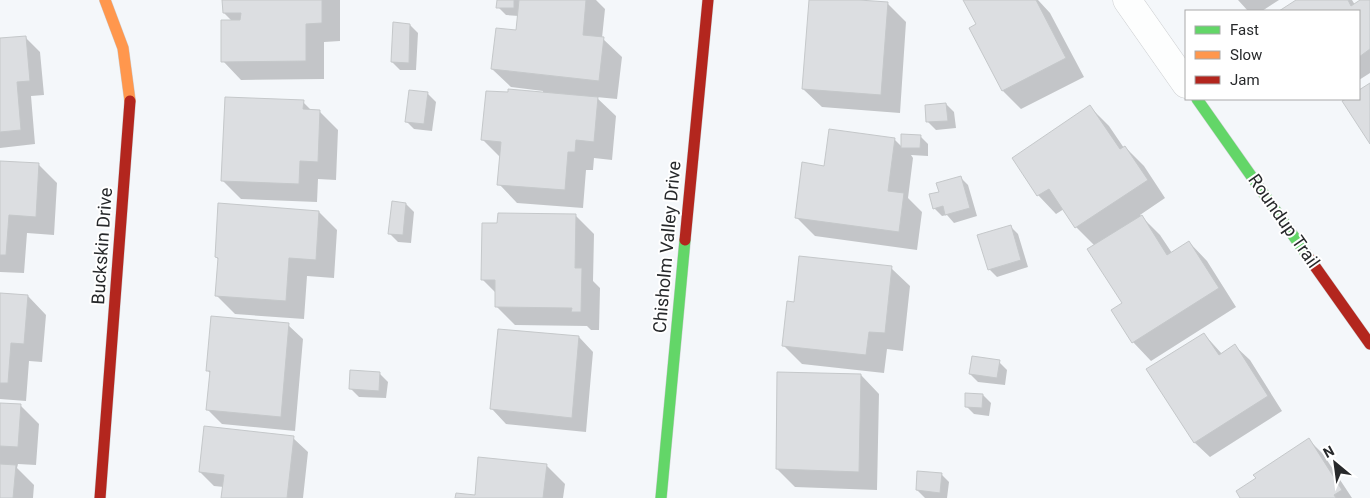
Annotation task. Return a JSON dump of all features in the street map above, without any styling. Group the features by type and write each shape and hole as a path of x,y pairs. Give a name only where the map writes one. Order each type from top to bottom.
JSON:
{"street":[{"name":"Buckskin Drive","path":"100,498 130,98 123,48 105,0"},
{"name":"Chisholm Valley Drive","path":"661,498 708,0"},
{"path":"1127,0 1185,83"},
{"name":"Roundup Trail","path":"1198,100 1370,344"}],"building":[{"path":"222,0 322,0 322,23 306,24 306,61 221,62 221,20 240,20 241,13 223,13"},
{"path":"497,0 514,0 514,8 496,8"},
{"path":"519,0 586,0 583,35 604,37 599,81 491,69 496,28 516,30"},
{"path":"809,0 888,2 881,95 802,89"},
{"path":"963,0 1036,0 1066,58 1002,91 969,28 976,24"},
{"path":"1296,0 1348,0 1351,6 1360,0 1370,0 1370,49 1360,56 1360,10 1281,10"},
{"path":"393,22 410,24 409,63 391,62"},
{"path":"26,36 30,81 17,82 21,130 0,132 0,38"},
{"path":"1370,83 1370,144 1342,101 1360,100 1360,89"},
{"path":"508,89 598,97 594,142 576,140 575,152 568,152 565,190 497,185 501,142 481,140 486,91 508,92"},
{"path":"409,90 428,92 424,124 405,122"},
{"path":"225,97 304,100 303,109 320,110 318,162 300,161 299,184 221,181"},
{"path":"946,103 948,121 926,122 925,105"},
{"path":"1090,105 1120,149 1125,146 1148,180 1075,228 1049,189 1037,196 1012,158"},
{"path":"829,129 895,138 888,191 904,193 899,232 795,218 802,162 824,166"},
{"path":"901,134 921,135 920,148 901,148"},
{"path":"0,161 39,163 36,217 9,215 6,255 0,255"},
{"path":"961,176 970,208 945,215 943,206 933,209 929,194 939,192 936,183"},
{"path":"392,201 406,203 403,235 388,234"},
{"path":"218,203 319,211 316,260 289,258 286,301 215,296 218,258 215,257"},
{"path":"498,213 576,214 575,268 582,268 581,312 571,312 572,308 495,307 495,280 481,280 482,223 497,223"},
{"path":"1142,215 1167,255 1189,241 1219,288 1132,343 1111,310 1122,303 1087,249"},
{"path":"1011,225 1021,260 988,270 977,235"},
{"path":"799,256 892,266 885,333 869,332 866,355 782,346 787,301 794,302"},
{"path":"0,293 28,295 24,344 11,343 8,383 0,383"},
{"path":"211,316 289,323 281,417 206,410 210,371 206,371"},
{"path":"498,329 579,336 572,418 490,409"},
{"path":"1204,333 1219,355 1235,344 1268,396 1194,443 1146,369"},
{"path":"972,356 1000,360 997,378 969,374"},
{"path":"350,370 380,372 379,391 349,389"},
{"path":"777,372 861,374 859,472 776,469"},
{"path":"965,393 983,394 982,408 965,407"},
{"path":"0,403 21,404 18,447 0,446"},
{"path":"204,426 294,436 287,498 221,498 224,475 199,472"},
{"path":"1309,438 1342,490 1334,495 1336,498 1240,498 1236,491 1256,478 1253,475"},
{"path":"478,457 547,464 543,498 455,498 456,493 475,495"},
{"path":"0,464 16,465 13,498 0,498"},
{"path":"917,471 942,473 940,493 916,490"}],"traffic: fast":[{"path":"1198,100 1309,258"},
{"path":"661,498 685,240"}],"traffic: slow":[{"path":"105,0 123,48 130,101"}],"traffic: jam":[{"path":"685,240 708,0"},
{"path":"100,498 130,101"},
{"path":"1309,258 1370,344"}]}
